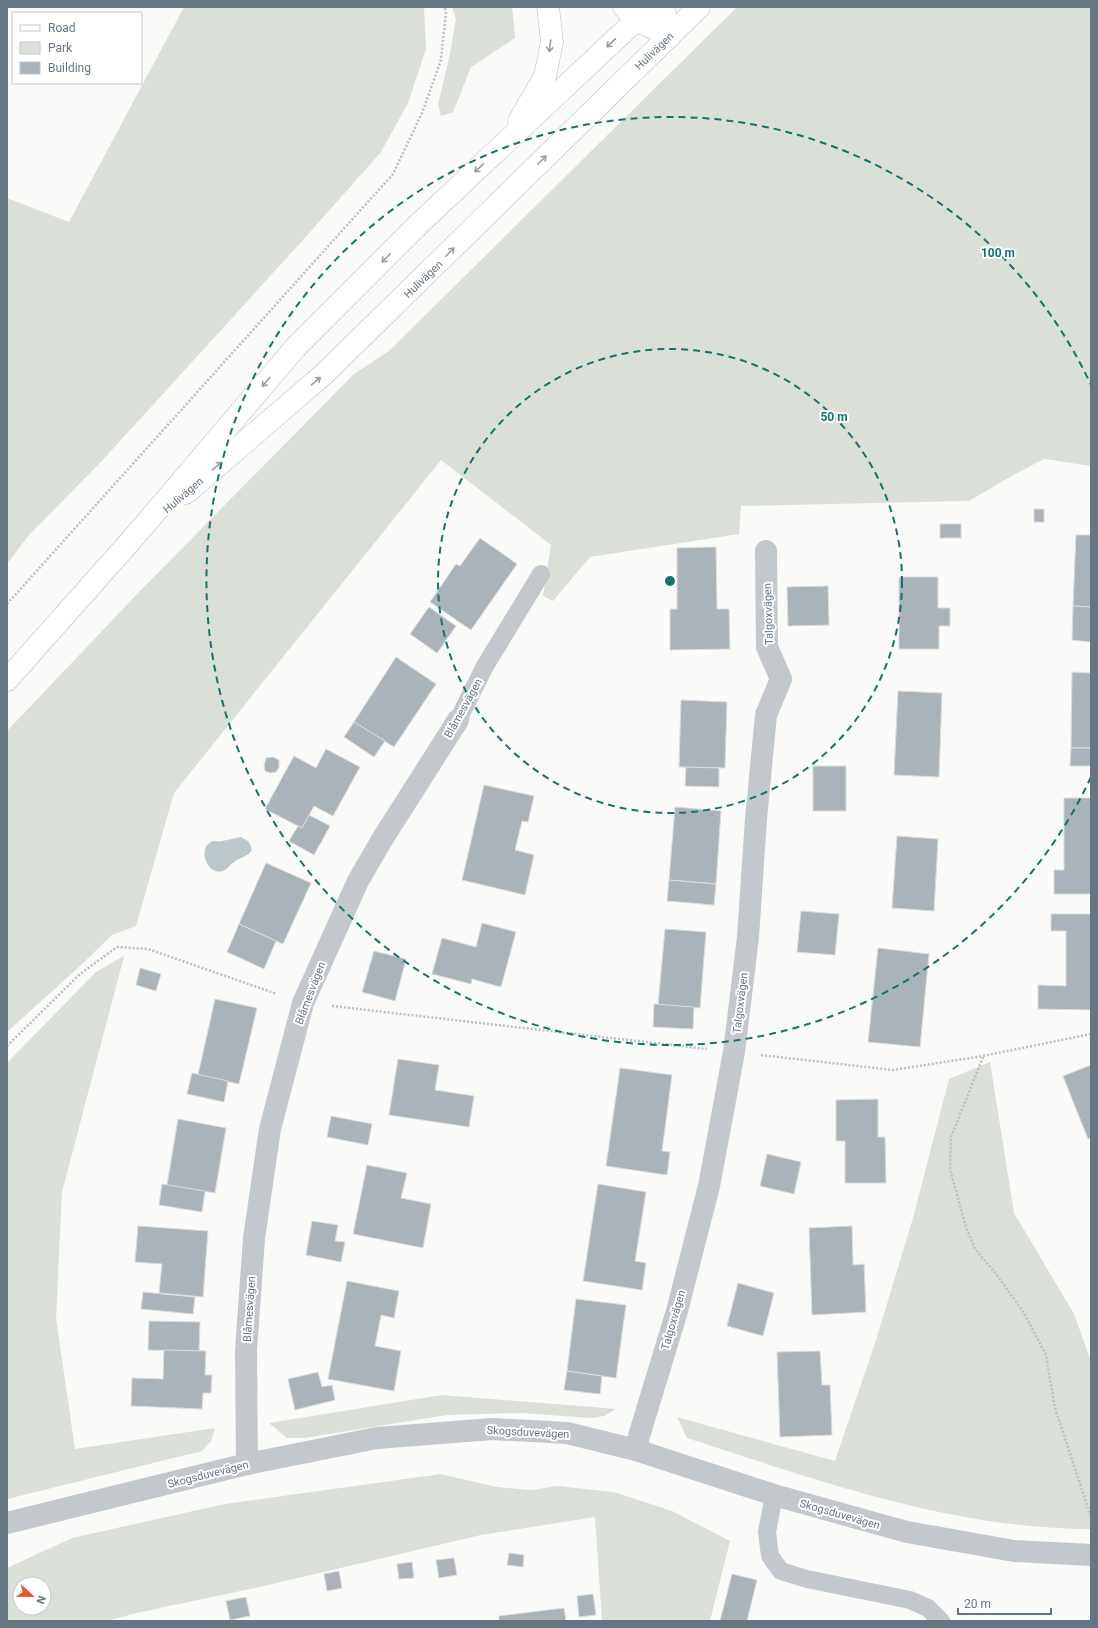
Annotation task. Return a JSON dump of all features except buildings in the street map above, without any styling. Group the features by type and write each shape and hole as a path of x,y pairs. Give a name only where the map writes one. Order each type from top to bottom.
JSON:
{"main road":[{"path":"508,141 545,76 552,42 548,7"},
{"path":"663,7 670,36"},
{"name":"Hulivägen","path":"134,536 324,374 699,7"},
{"path":"636,11 670,36"},
{"name":"Hulivägen","path":"7,680 134,536 295,348 422,222 508,141 636,11"}],"street":[{"name":"Talgoxvägen","path":"636,1450 677,1311 710,1186 734,1052 748,938 756,819 766,715 781,679 767,647 766,551"},
{"name":"Blåmesvägen","path":"247,1464 246,1350 254,1238 270,1129 303,1003 358,881 383,838 458,720"},
{"name":"Skogsduvevägen","path":"7,1523 247,1464 377,1438 492,1429 567,1433 636,1450 774,1495 906,1532 1014,1551 1091,1555"}],"lane":[{"name":"Blåmesvägen","path":"458,720 485,666 541,574"},
{"path":"774,1495 767,1532 770,1556 781,1571 807,1579 910,1600 928,1608 941,1621"}],"path":[{"path":"7,604 393,174 422,112 441,60 446,11 444,7"},
{"path":"7,1046 80,974 117,948 148,949 303,1003 893,1070 983,1056 1091,1034"},
{"path":"983,1056 951,1137 950,1169 965,1224 975,1249 997,1275 1024,1313 1046,1355 1055,1408 1091,1517"}],"green space":[{"path":"184,7 424,7 426,49 408,103 381,152 100,463 29,535 7,564 7,198 69,222"},
{"path":"452,7 512,7 515,38 471,67 453,112 441,116 438,104 450,54 456,19"},
{"path":"737,7 1091,7 1091,466 1044,459 969,501 741,506 739,534 590,557 553,601 543,596 551,545 441,460 174,793 136,926 112,935 7,1032 7,731 140,591 354,374 389,351"},
{"path":"124,956 62,1192 56,1318 75,1449 215,1428 211,1441 202,1451 7,1499 7,1063 96,972"},
{"path":"990,1062 1014,1213 1074,1314 1091,1361 1091,1529 1039,1527 988,1521 936,1511 835,1485 687,1438 677,1417 835,1461 876,1340 913,1218 949,1079"},
{"path":"442,1395 616,1409 604,1416 591,1418 523,1413 447,1415 304,1438 287,1438 269,1423"},
{"path":"441,1474 496,1487 532,1490 557,1486 614,1492 672,1511 730,1541 710,1621 602,1621 595,1517 481,1535 264,1586 141,1612 106,1621 7,1621 7,1568 72,1538 225,1504"}],"shaded area":[{"path":"241,837 249,842 252,850 250,853 234,862 225,870 219,872 209,867 205,856 205,850 208,845 213,841"}]}
